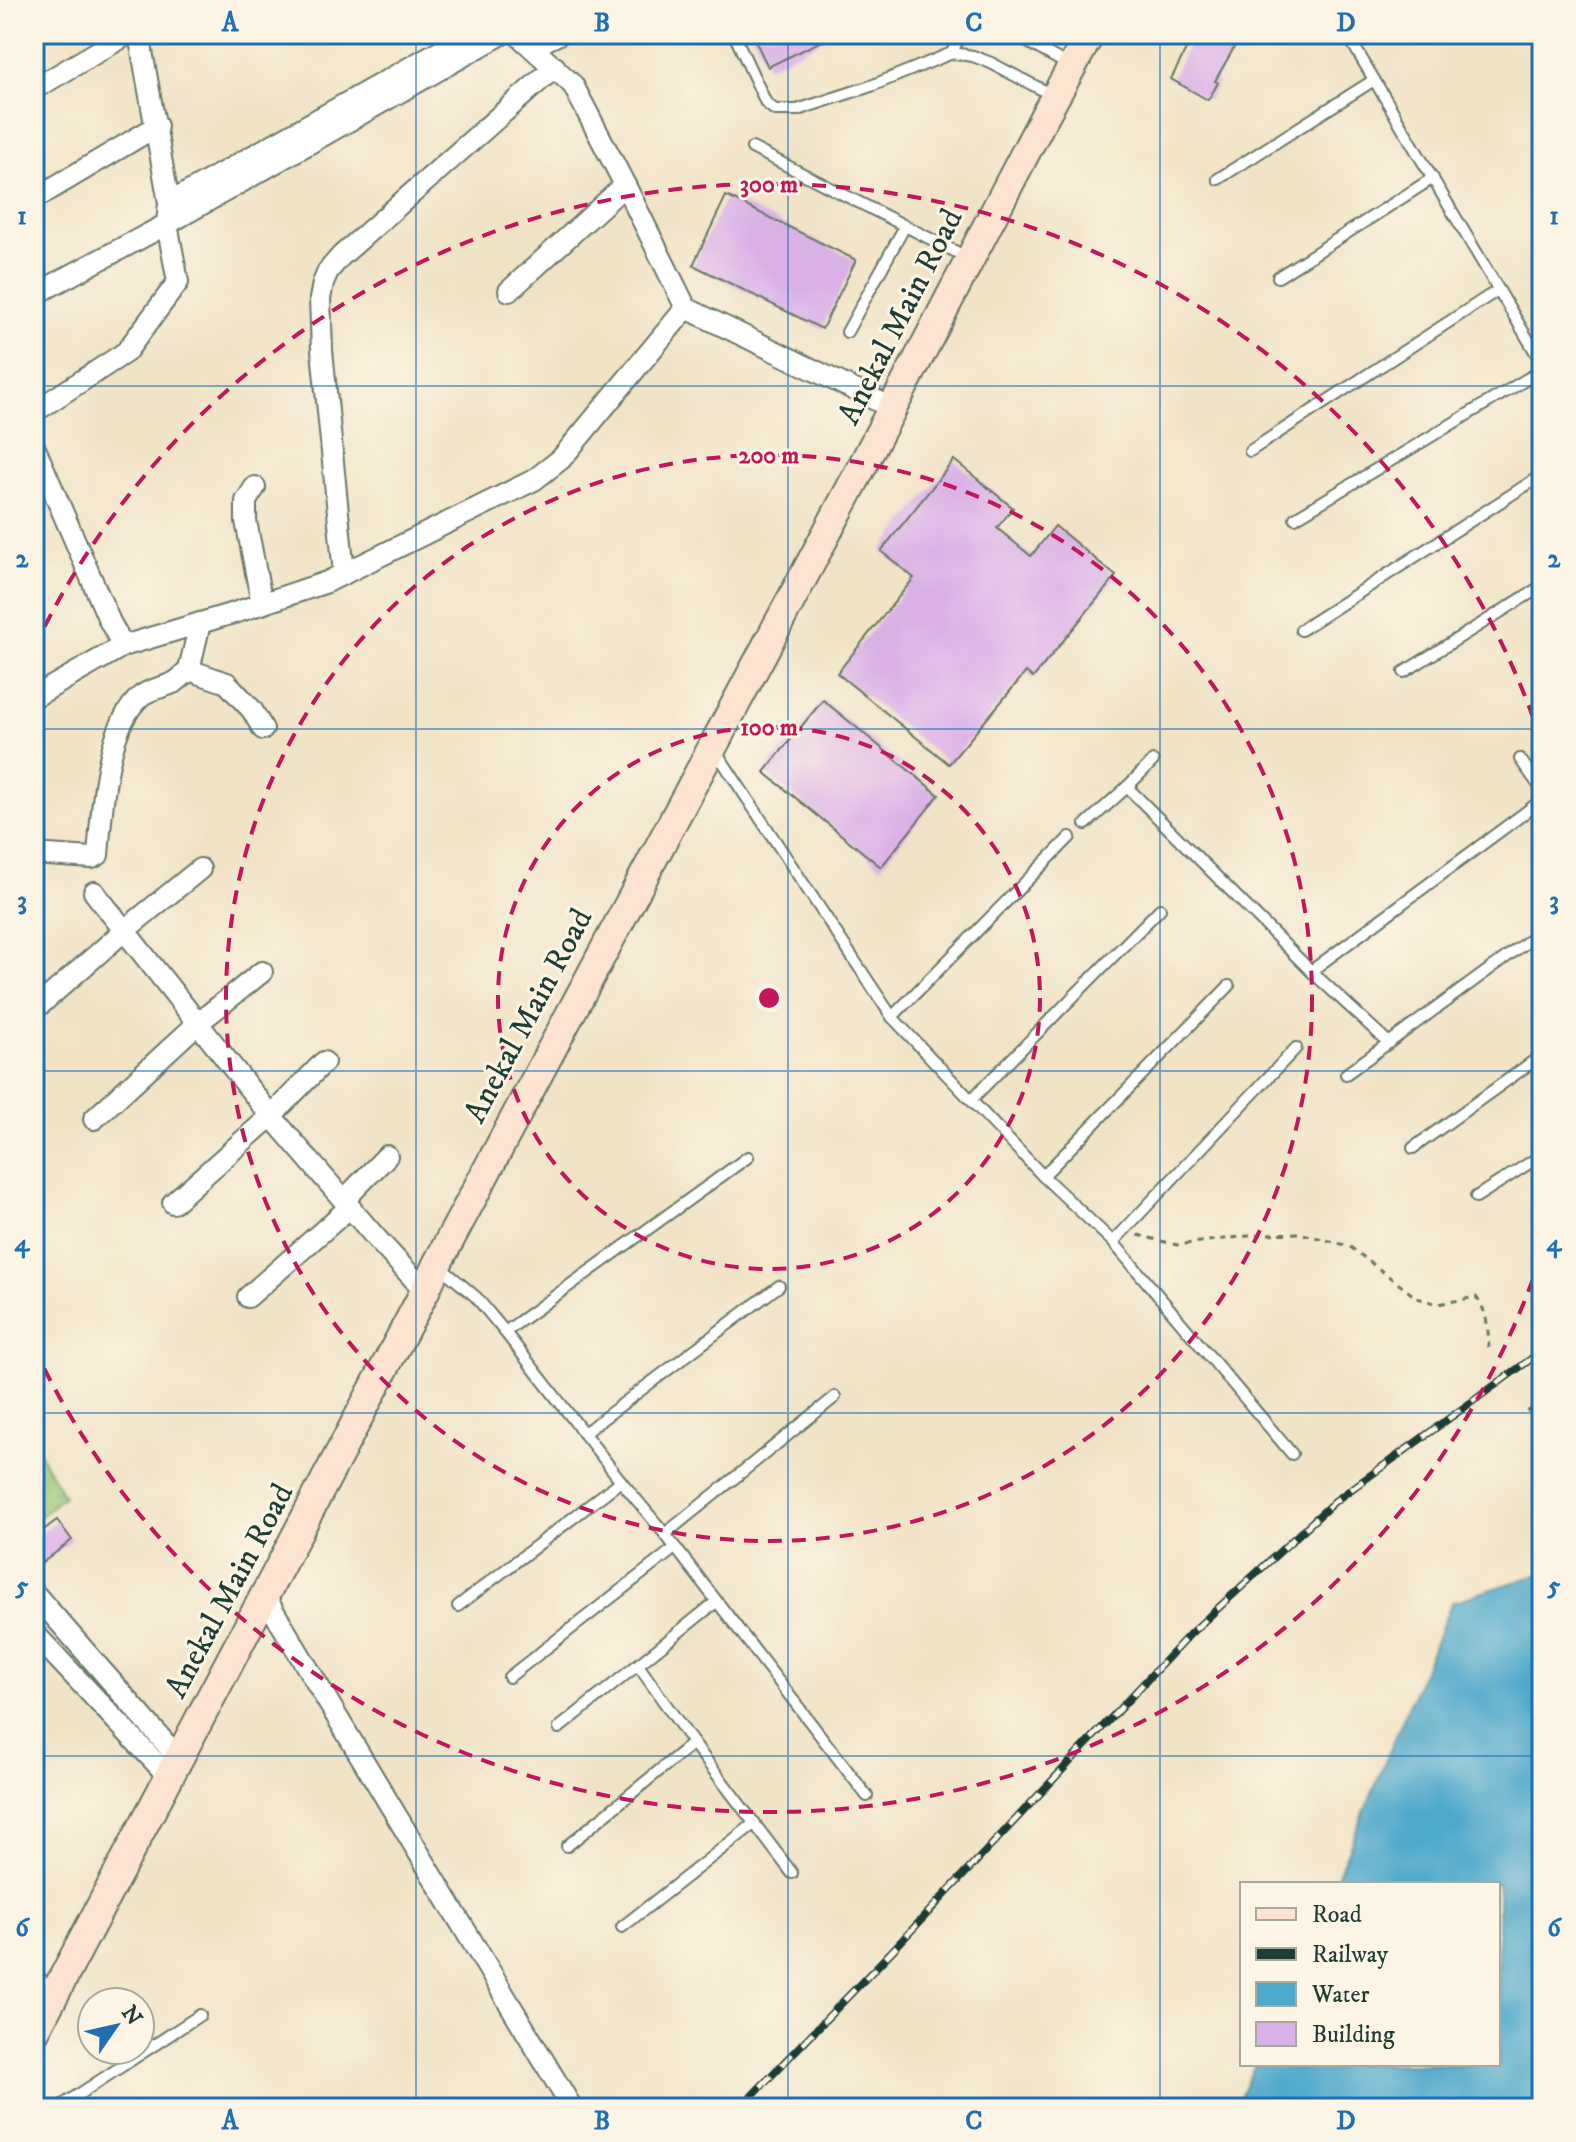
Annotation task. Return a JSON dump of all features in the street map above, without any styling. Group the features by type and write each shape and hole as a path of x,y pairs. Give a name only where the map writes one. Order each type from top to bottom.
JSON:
{"main road":[{"name":"Anekal Main Road","path":"34,2033 43,1989 175,1769 437,1264 1090,34"}],"street":[{"path":"34,89 128,34"},
{"path":"34,412 126,352 178,282 167,224 169,203 157,126 139,34"},
{"path":"169,203 428,58 465,34"},
{"path":"34,295 167,224 502,34"},
{"path":"524,40 559,34"},
{"path":"524,40 573,85 686,308 892,408"},
{"path":"344,574 322,350 320,299 323,283 328,271 341,256 555,67"},
{"path":"34,199 157,126"},
{"path":"509,291 625,185"},
{"path":"34,697 123,646 327,582 534,480 561,459 686,308"},
{"path":"34,446 123,646"},
{"path":"255,487 246,501 246,521 262,604"},
{"path":"34,854 92,858 98,855 106,778 125,719 142,695 174,682 189,670 200,623"},
{"path":"189,670 227,683 252,710 263,729"},
{"path":"34,1010 200,869"},
{"path":"94,892 271,1116 425,1291"},
{"path":"94,1119 198,1023 262,972"},
{"path":"173,1203 271,1116 324,1062"},
{"path":"248,1297 347,1203 387,1156"},
{"path":"34,1593 175,1769"},
{"path":"265,1597 572,2108"},
{"path":"34,1633 175,1769"}],"lane":[{"path":"734,34 766,103 775,110 797,110 871,86 952,53 991,63 1055,97"},
{"path":"952,53 960,34"},
{"path":"1013,34 1072,67"},
{"path":"1347,34 1542,363"},
{"path":"1218,179 1374,80"},
{"path":"752,148 970,259"},
{"path":"1278,277 1433,178"},
{"path":"847,332 905,226"},
{"path":"1250,451 1498,290"},
{"path":"1295,518 1542,370"},
{"path":"1301,630 1542,475"},
{"path":"1404,672 1542,586"},
{"path":"712,745 892,1017 1043,1176 1113,1242 1292,1454"},
{"path":"1520,759 1542,790"},
{"path":"1086,824 1153,761"},
{"path":"1127,787 1311,971 1389,1043"},
{"path":"1311,971 1542,800"},
{"path":"892,1017 1070,837"},
{"path":"972,1099 1160,909"},
{"path":"1346,1074 1542,931"},
{"path":"1043,1176 1229,986"},
{"path":"1113,1242 1296,1048"},
{"path":"1413,1148 1542,1055"},
{"path":"1476,1197 1542,1155"},
{"path":"505,1332 748,1157"},
{"path":"437,1264 476,1297 505,1332 867,1796"},
{"path":"584,1433 779,1286"},
{"path":"665,1534 835,1397"},
{"path":"458,1606 621,1481"},
{"path":"509,1677 675,1548"},
{"path":"559,1728 716,1602"},
{"path":"638,1665 792,1873"},
{"path":"567,1846 693,1743"},
{"path":"622,1927 755,1823"},
{"path":"58,2108 200,2015"}],"path":[{"path":"1123,1231 1177,1245 1299,1233 1349,1246 1417,1298 1438,1304 1476,1297 1488,1321 1489,1352"},
{"path":"1542,1402 1528,1411 1542,1443"}],"green space":[{"path":"34,1444 64,1496 34,1522"}],"water":[{"path":"1542,1573 1542,2108 1235,2108 1254,2066 1500,2066 1500,1882 1335,1882 1452,1602"}],"building":[{"path":"752,34 836,34 768,67"},
{"path":"1167,34 1219,34 1236,44 1208,100 1171,79 1188,46"},
{"path":"726,196 856,260 822,329 693,265"},
{"path":"954,460 1013,508 997,528 1031,556 1055,526 1116,576 1033,678 1026,672 949,764 837,673 914,578 881,551"},
{"path":"823,700 939,795 881,867 764,772"},
{"path":"57,1520 72,1540 42,1563 34,1552 34,1537"}],"railway":[{"path":"740,2108 1191,1633 1335,1501 1542,1351"}]}
